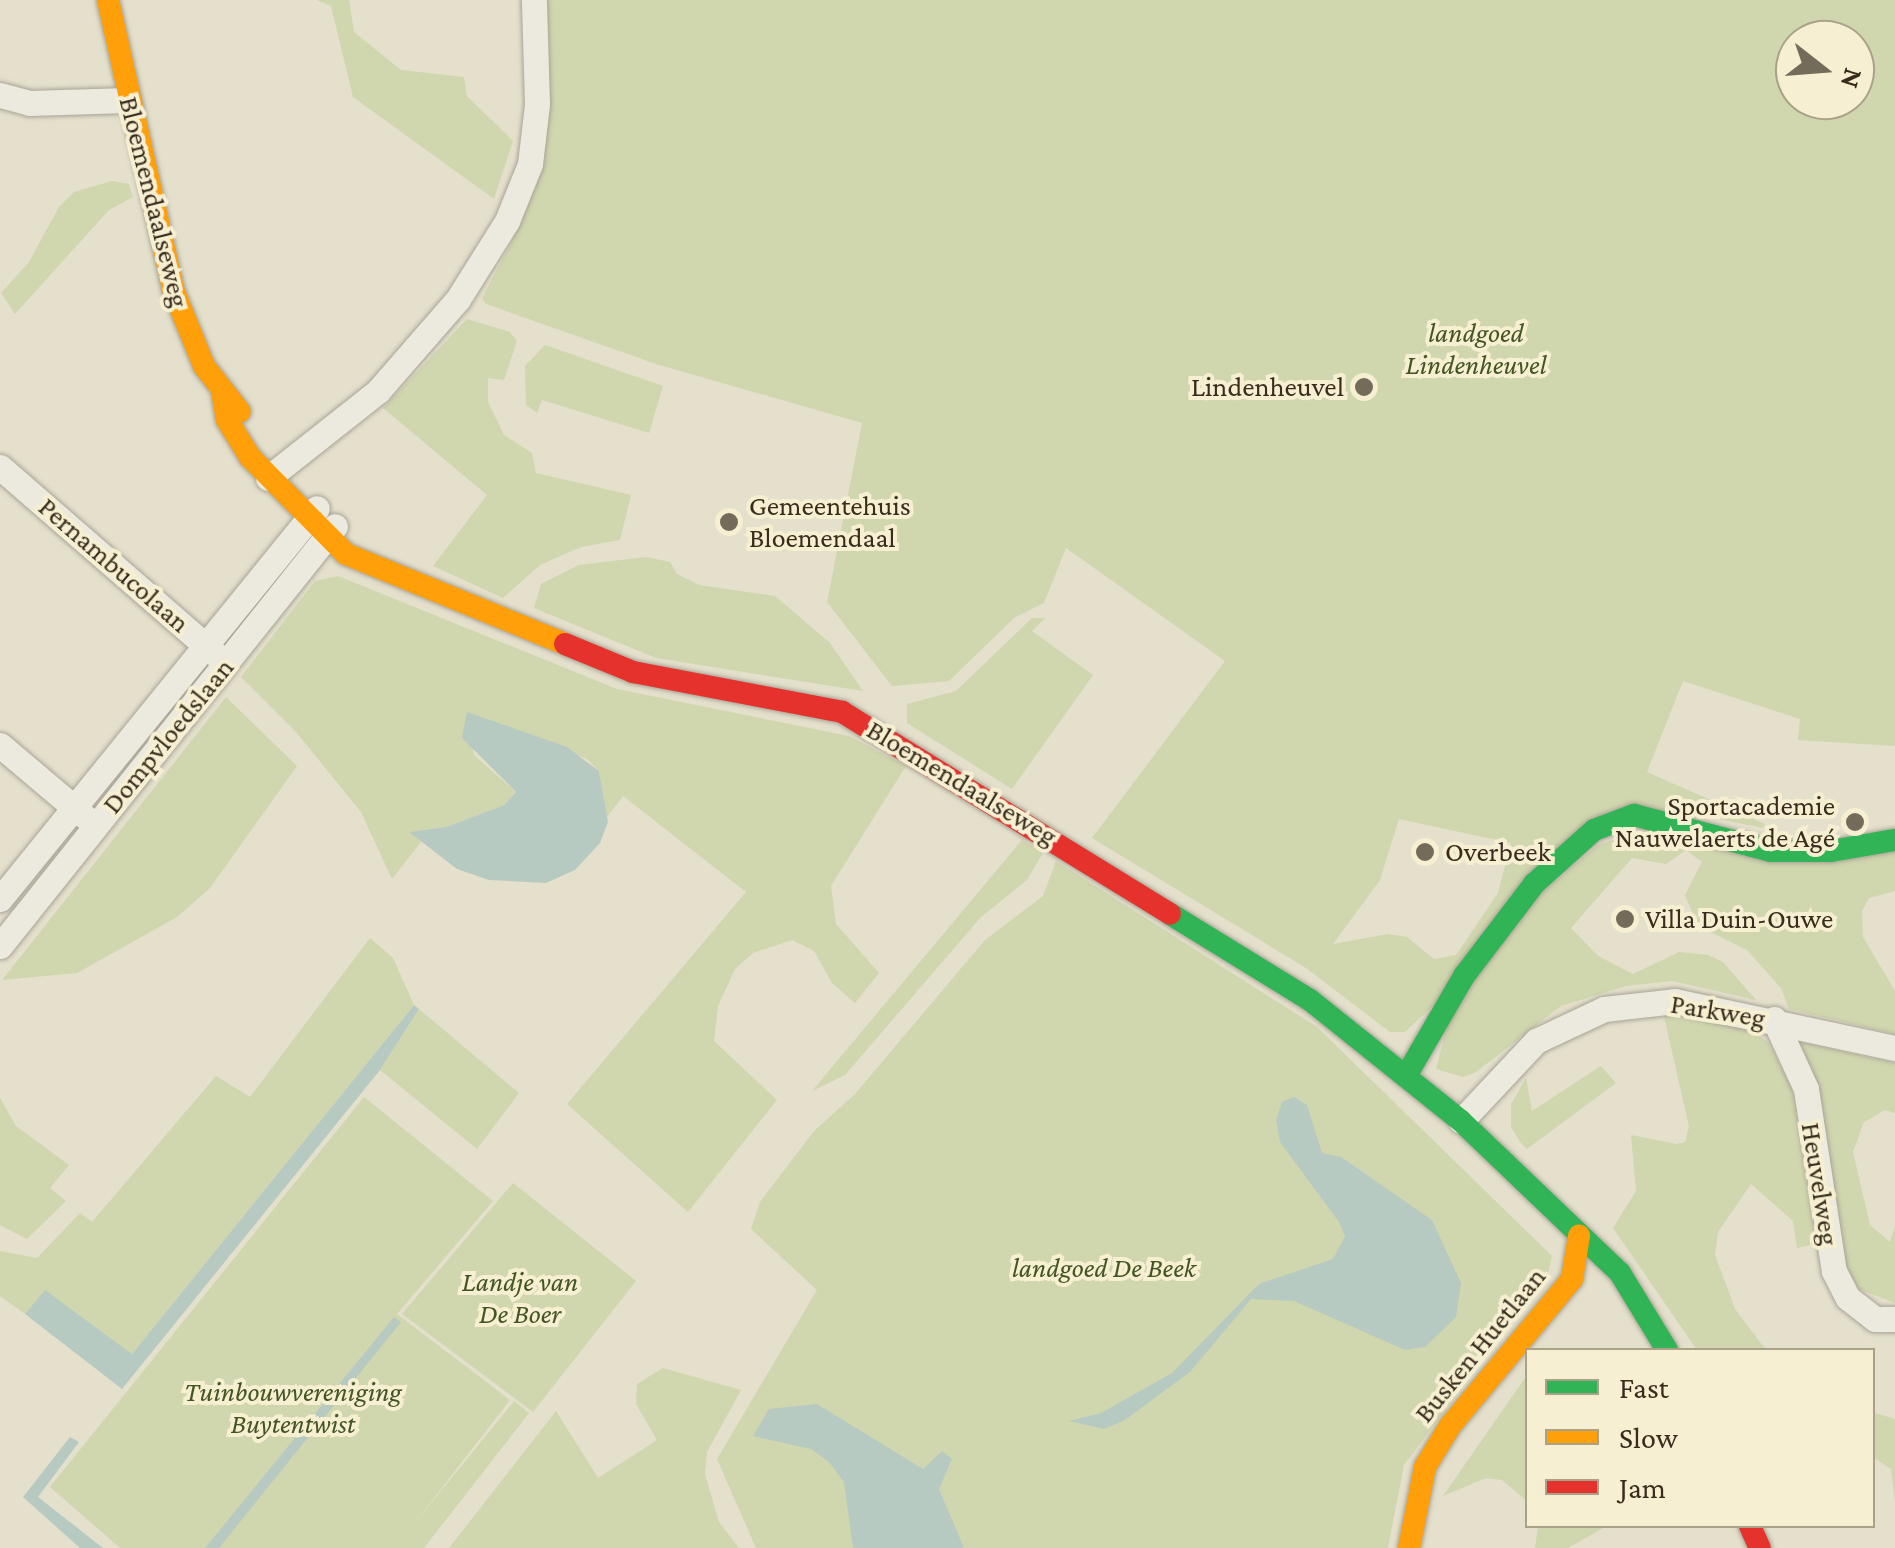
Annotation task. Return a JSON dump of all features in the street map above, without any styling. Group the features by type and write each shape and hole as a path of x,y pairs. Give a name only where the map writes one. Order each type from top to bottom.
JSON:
{"street":[{"name":"Bloemendaalseweg","path":"108,0 174,292 222,396 228,420 321,523 377,564 632,672 790,697 879,730 1310,1000 1398,1069 1461,1122 1620,1272 1666,1348"},
{"path":"274,473 378,391 458,299 507,220 530,164 535,120 534,0"},
{"path":"0,96 28,103 128,100"},
{"name":"Pernambucolaan","path":"0,467 207,644 225,666"},
{"name":"Dompvloedslaan","path":"0,899 207,644 321,523"},
{"name":"Dompvloedslaan","path":"0,946 225,666 321,523"},
{"path":"0,744 96,826"},
{"path":"1398,1069 1556,859 1614,821 1634,816 1770,851 1830,851 1895,840"},
{"name":"Parkweg","path":"1461,1122 1536,1041 1604,1009 1674,1001 1774,1019 1895,1048"},
{"name":"Heuvelweg","path":"1774,1019 1806,1089 1834,1270 1848,1298 1875,1318 1895,1319"},
{"name":"Busken Huetlaan","path":"1408,1548 1425,1467 1450,1426 1572,1279 1579,1236"}],"green space":[{"path":"317,0 349,0 354,32 401,70 464,77 467,96 513,141 494,199 353,97 331,6"},
{"name":"landgoed Lindenheuvel","path":"545,0 1895,0 1895,746 1798,740 1800,719 1683,681 1647,772 1765,824 1763,828 1679,811 1616,810 1436,1003 1405,1032 1390,1032 1306,968 1092,838 1225,661 1066,548 1044,603 1014,618 949,681 892,686 827,602 862,423 656,364 486,304 482,298 517,231 539,159","holes":["1399,819 1511,843 1498,893 1456,955 1434,959 1407,937 1388,934 1333,944 1380,880"]},
{"path":"112,181 129,184 133,197 109,210 15,314 1,293 29,262 59,207 74,192"},
{"path":"467,319 510,332 517,341 504,380 488,378 488,402 504,435 532,453 536,473 631,495 620,540 581,547 540,565 503,598 433,566 487,495 383,408"},
{"path":"545,345 663,386 649,433 542,400 537,413 526,405 525,366"},
{"path":"646,557 670,562 677,574 699,585 775,596 830,643 863,691 656,658 534,608 541,584 579,565"},
{"path":"338,576 617,689 849,736 906,766 831,886 836,924 879,973 855,1003 832,983 814,951 792,940 753,953 735,969 718,1006 714,1041 777,1100 688,1212 567,1104 746,892 623,796 607,817 599,771 587,759 468,713 474,755 516,792 504,805 446,827 410,832 421,842 392,879 361,812 296,732 241,677 315,581"},
{"path":"1032,618 1045,618 1032,631 1093,675 1012,789 907,723 907,704 956,691"},
{"path":"226,697 297,766 210,888 177,917 77,973 2,980"},
{"path":"1634,833 1895,848 1895,891 1869,898 1862,911 1863,937 1895,991 1895,1034 1789,1009 1781,988 1747,950 1698,926 1685,895 1702,862 1686,850 1666,864 1632,858 1571,928 1598,956 1633,974 1679,952 1708,955 1723,962 1756,1000 1672,981 1626,986 1561,1006 1476,1072 1463,1077 1436,1069 1453,1002 1528,905 1598,845"},
{"path":"1022,840 1043,853 1027,880 981,917 845,1075 812,1091"},
{"name":"landgoed De Beek","path":"1056,861 1317,1027 1552,1256 1548,1274 1404,1465 1388,1548 756,1548 717,1459 817,1290 751,1229 760,1202 814,1131 855,1094 985,940 1043,896"},
{"path":"370,938 393,958 414,1005 132,1354 45,1291 25,1314 0,1296 0,1251 37,1258 80,1213 92,1222 216,1076 250,1097"},
{"path":"419,1009 519,1093 477,1149 380,1070"},
{"path":"1663,1012 1723,1018 1754,1032 1768,1042 1792,1087 1816,1244 1797,1248 1793,1221 1751,1184 1718,1232 1715,1255 1735,1309 1764,1348 1696,1348 1613,1228 1636,1191 1631,1135 1677,1144 1685,1142 1689,1127"},
{"path":"1792,1040 1895,1063 1895,1113 1885,1110 1864,1122 1853,1152 1870,1225 1890,1242 1895,1225 1895,1303 1856,1288 1840,1257"},
{"path":"1601,1066 1616,1083 1527,1149 1511,1127 1511,1104 1526,1078 1532,1111"},
{"name":"Tuinbouwvereniging Buytentwist","path":"364,1097 493,1201 397,1314 510,1400 414,1524 514,1401 529,1413 424,1548 120,1548 50,1487"},
{"path":"0,1098 16,1126 69,1165 50,1188 66,1201 27,1239 0,1225"},
{"name":"Landje van De Boer","path":"513,1183 636,1281 533,1412 402,1314"},
{"path":"663,1368 741,1390 707,1452 705,1474 719,1522 739,1548 449,1548 556,1411 598,1478 657,1440 636,1404 637,1384"},
{"path":"1525,1378 1525,1499 1502,1480 1486,1478 1443,1496"},
{"path":"1875,1413 1895,1419 1895,1502 1891,1469 1875,1458"},
{"path":"1538,1528 1603,1528 1568,1548 1535,1548"}],"shaded area":[{"path":"467,712 567,747 599,771 608,822 600,843 575,870 546,883 489,880 457,869 409,832 446,827 504,805 516,792 462,738"},
{"path":"414,1005 419,1009 380,1070 122,1389 25,1314 45,1290 132,1354"},
{"path":"1294,1097 1307,1105 1322,1153 1341,1157 1432,1220 1461,1283 1456,1317 1425,1347 1405,1350 1294,1301 1251,1299 1190,1372 1125,1420 1104,1429 1069,1421 1101,1413 1172,1373 1259,1284 1333,1259 1345,1236 1339,1222 1280,1142 1276,1120 1282,1102"},
{"path":"394,1317 401,1322 219,1548 205,1548"},
{"path":"817,1404 923,1469 942,1451 952,1459 939,1489 964,1548 853,1548 844,1482 829,1462 811,1449 753,1436 769,1409"},
{"path":"70,1437 79,1442 38,1497 103,1548 80,1548 23,1497"}],"traffic: fast":[{"path":"1406,1076 1464,976 1534,884 1594,830 1634,815 1771,851 1831,851 1895,840"},
{"path":"1170,914 1310,1000 1461,1121 1620,1273 1666,1348"}],"traffic: slow":[{"path":"108,0 174,292 204,366 240,412"},
{"path":"223,397 227,420 250,457 346,554 565,644"},
{"path":"1409,1548 1425,1467 1450,1426 1572,1279 1579,1236"}],"traffic: jam":[{"path":"565,644 633,672 842,712 1170,914"},
{"path":"1751,1528 1760,1548"}],"place":[{"name":"Lindenheuvel","path":"1364,387"},
{"name":"Gemeentehuis Bloemendaal","path":"729,522"},
{"name":"Sportacademie Nauwelaerts de Agé","path":"1855,822"},
{"name":"Overbeek","path":"1425,852"},
{"name":"Villa Duin-Ouwe","path":"1625,919"}]}
